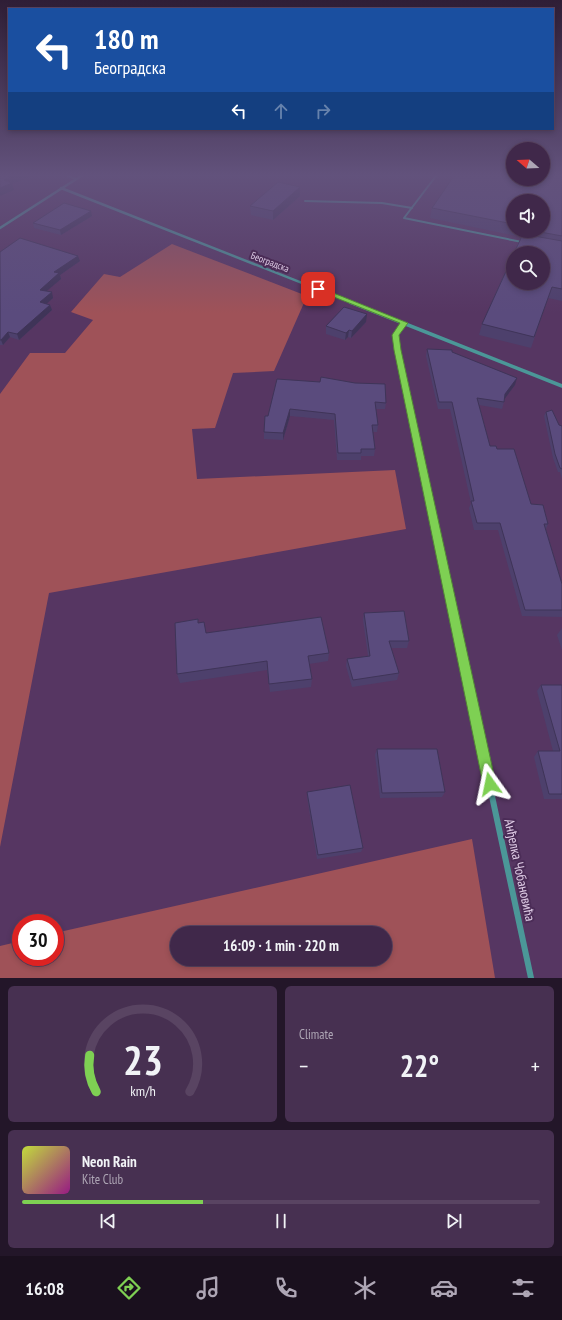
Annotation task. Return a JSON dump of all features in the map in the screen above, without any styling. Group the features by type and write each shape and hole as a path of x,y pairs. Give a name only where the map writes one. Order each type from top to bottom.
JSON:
{"street":[{"path":"0,228 10,222"},
{"name":"Београдска","path":"146,222 562,386"},
{"name":"Анђелка Чобановића","path":"404,323 396,335 397,350 531,978"}],"lane":[{"path":"421,222 524,243"}],"shaded area":[{"path":"172,244 307,296 274,371 233,373 215,428 192,429 197,479 395,470 406,529 49,593 0,847 0,394 30,353 65,353 93,320 71,312 104,274 120,277"},
{"path":"472,839 495,978 0,978 0,946 12,943 12,966 64,966 64,931"}],"building":[{"path":"35,222 74,222 60,230 33,223"},
{"path":"550,222 562,222 562,236 550,234"},
{"path":"20,238 78,256 54,272 59,273 40,290 52,292 40,302 50,305 17,334 8,332 0,340 0,252"},
{"path":"521,238 545,238 562,241 562,289 552,287 534,337 482,324 506,271 506,290 550,290 550,246 517,246"},
{"path":"344,307 367,314 352,331 349,330 346,333 326,326"},
{"path":"427,349 452,350 452,352 517,378 505,394 504,402 477,398 490,446 496,446 497,449 514,449 531,504 543,505 548,524 544,524 562,584 562,610 525,610 500,523 477,523 471,501 474,501 452,402 439,402"},
{"path":"321,377 355,383 385,384 386,403 375,402 378,425 372,425 375,449 361,449 361,453 338,453 335,414 290,409 283,433 264,432 265,416 268,416 277,379 320,382"},
{"path":"552,410 559,425 562,426 562,469 560,468 555,454 546,412"},
{"path":"404,611 409,641 389,641 399,673 353,680 347,659 370,656 364,613"},
{"path":"321,617 329,653 308,656 312,679 269,684 267,661 177,674 175,623 198,619 198,623 204,622 206,633"},
{"path":"541,685 562,685 562,794 549,794 538,751 560,751"},
{"path":"377,749 437,749 445,792 382,793"},
{"path":"350,785 363,848 318,855 307,792"}],"route":[{"path":"318,289 404,323 396,335 397,350 490,784"}]}
